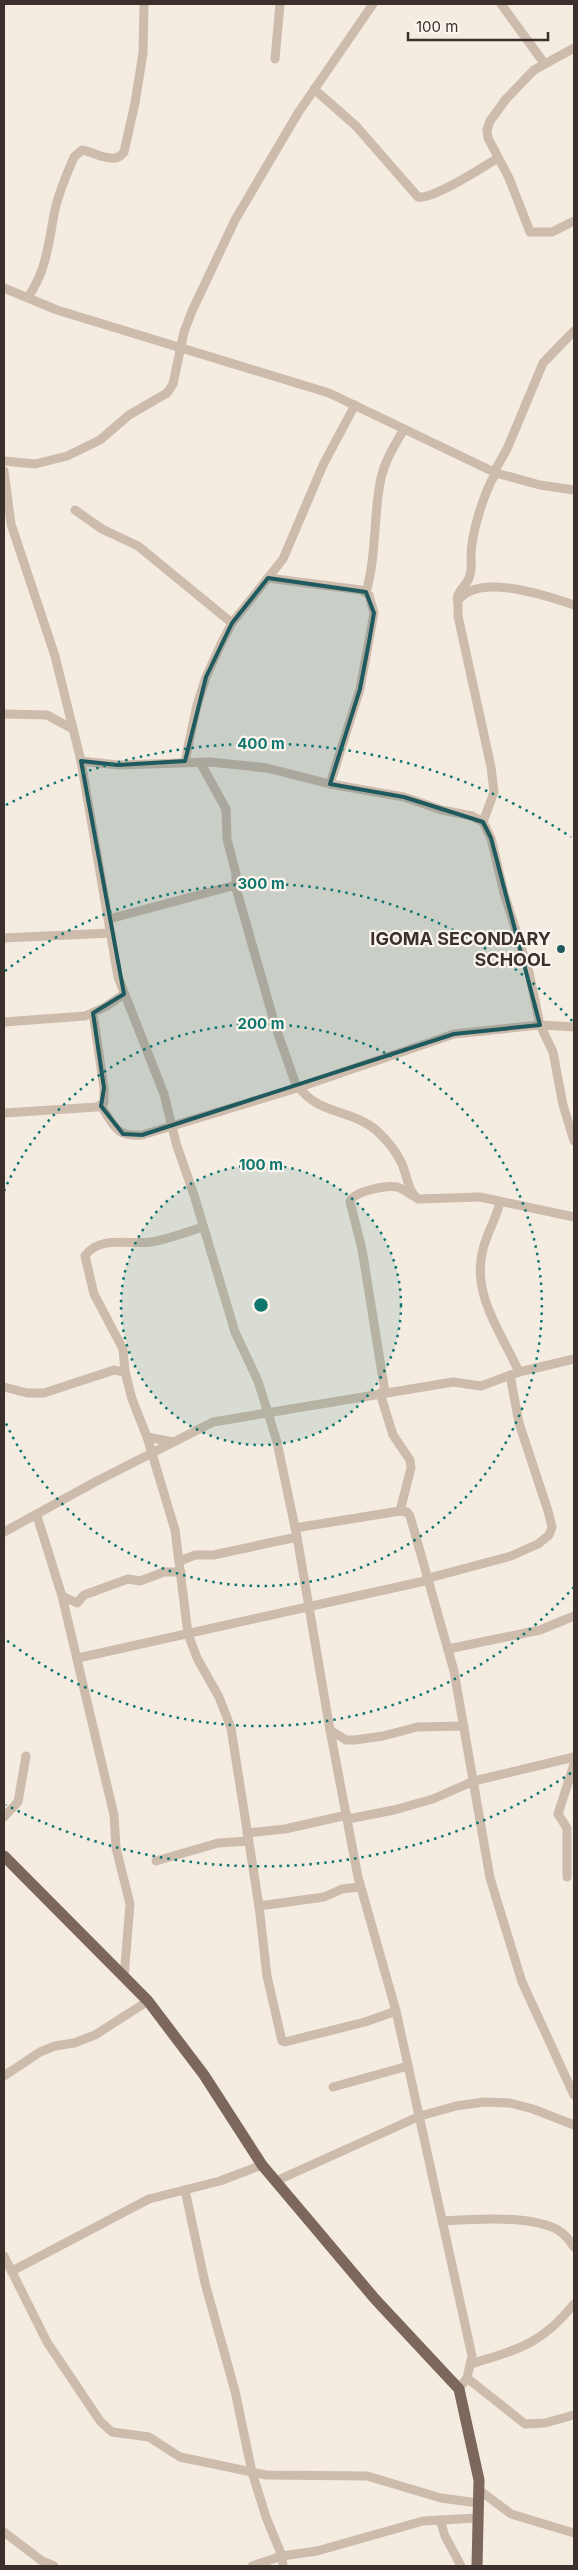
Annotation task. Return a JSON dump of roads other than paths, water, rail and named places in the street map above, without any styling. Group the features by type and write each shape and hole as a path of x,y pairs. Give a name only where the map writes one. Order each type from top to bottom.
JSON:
{"main road":[{"path":"4,1856 148,2001 204,2074 262,2165 375,2299 459,2389 473,2450 478,2490 477,2566"}],"street":[{"path":"28,297 36,285 45,264 53,218 74,156 82,150 116,158 124,152 136,103 143,53 144,4"},
{"path":"275,59 280,4"},
{"path":"4,461 21,464 49,462 84,449 100,440 129,415 167,394 173,384 181,347 192,311 234,220 314,89 373,4"},
{"path":"500,4 544,63"},
{"path":"574,48 544,63 506,99 490,121 488,138 515,191 530,232 536,234 552,232 574,221"},
{"path":"314,89 356,126 418,197 422,198 442,190 498,158"},
{"path":"4,288 57,310 329,393 495,473 540,485 574,490"},
{"path":"483,822 494,792 491,767 458,616 458,594 469,580 471,573 471,555 478,518 487,488 507,449 543,363 574,331"},
{"path":"185,762 206,677 232,623 283,559 323,465 355,406"},
{"path":"366,592 372,572 381,478 386,460 404,429"},
{"path":"4,471 8,524 55,656 71,728 81,761 118,977 164,1094 176,1143 235,1332 258,1380 269,1412 296,1533 330,1730 360,1887 396,2011 444,2221 472,2356 466,2378 459,2389"},
{"path":"75,510 102,529 138,546 232,623"},
{"path":"268,578 335,586 366,592 371,600 374,613 360,689 330,784"},
{"path":"458,600 462,595 490,586 526,591 574,605"},
{"path":"4,714 48,715 71,728"},
{"path":"81,761 118,765 200,762 267,768 330,784 404,797 442,810 472,816 483,822 491,838 504,893 529,972 540,1025 553,1052 562,1105 574,1141"},
{"path":"200,762 226,810 227,839 236,874 236,888 275,1025 298,1087 306,1098 316,1104 366,1122 376,1130 392,1148 402,1164 415,1197"},
{"path":"109,919 232,886 236,888"},
{"path":"4,938 111,933"},
{"path":"4,1022 74,1018 93,1013 124,994"},
{"path":"93,1013 104,1088 104,1103 101,1106"},
{"path":"101,1106 115,1128 128,1136 142,1135 298,1087 454,1034 540,1025 574,1027"},
{"path":"4,1113 101,1106"},
{"path":"400,1511 411,1468 410,1460 393,1435 382,1392 362,1249 350,1202 354,1196 360,1193 395,1186 415,1197 432,1200 468,1196 574,1217"},
{"path":"78,1658 429,1579 511,1556 538,1544 549,1535 552,1527 548,1511 519,1423 514,1374 481,1290 479,1276 482,1250 500,1202"},
{"path":"203,1227 149,1242 108,1243 92,1249 86,1256 94,1294 123,1349 125,1372 132,1399 147,1437 150,1454 175,1530 188,1634 196,1658 219,1697 231,1728 259,1906 267,1976 282,2040 285,2042 324,2033 396,2011"},
{"path":"4,1532 213,1422 382,1392 452,1382 481,1386 514,1374 574,1360"},
{"path":"4,1388 27,1393 44,1393 114,1370 125,1372"},
{"path":"147,1437 173,1442"},
{"path":"180,1561 195,1555 213,1555 296,1533 400,1511 407,1512 410,1516 454,1671 487,1864 522,1982 574,2095"},
{"path":"37,1516 62,1596 78,1658 114,1815 116,1848 130,1904 124,1977"},
{"path":"62,1596 77,1603 84,1595 128,1579 140,1581 164,1572 181,1572"},
{"path":"448,1649 540,1630 574,1616"},
{"path":"330,1730 346,1740 355,1740 417,1727 464,1726"},
{"path":"4,1817 8,1810 18,1802 26,1756"},
{"path":"156,1861 218,1843 347,1817 394,1810 433,1799 474,1781 574,1757"},
{"path":"567,1877 567,1828 558,1814 574,1764"},
{"path":"259,1906 324,1897 342,1889 360,1887"},
{"path":"4,2076 40,2052 55,2046 74,2043 95,2034 148,2001"},
{"path":"333,2087 408,2066"},
{"path":"276,2181 420,2116 456,2106 484,2102 510,2103 533,2109 574,2125"},
{"path":"12,2271 149,2199 220,2181 262,2165"},
{"path":"185,2190 205,2283 235,2391 252,2472 266,2517 282,2556 283,2566"},
{"path":"444,2221 467,2219 534,2223 561,2231 574,2247"},
{"path":"4,2256 47,2342 104,2427 112,2432 149,2438 180,2457 252,2472 279,2476 367,2476 441,2498 478,2503"},
{"path":"471,2364 539,2339 550,2332 574,2304"},
{"path":"466,2378 525,2424 545,2423 574,2415"},
{"path":"478,2490 511,2514 574,2533"},
{"path":"252,2566 282,2556 317,2551 415,2524 440,2520 477,2518"},
{"path":"440,2520 445,2536 461,2566"},
{"path":"4,2532 42,2564 54,2566"}],"place":[{"name":"IGOMA SECONDARY SCHOOL","path":"561,949"}]}
